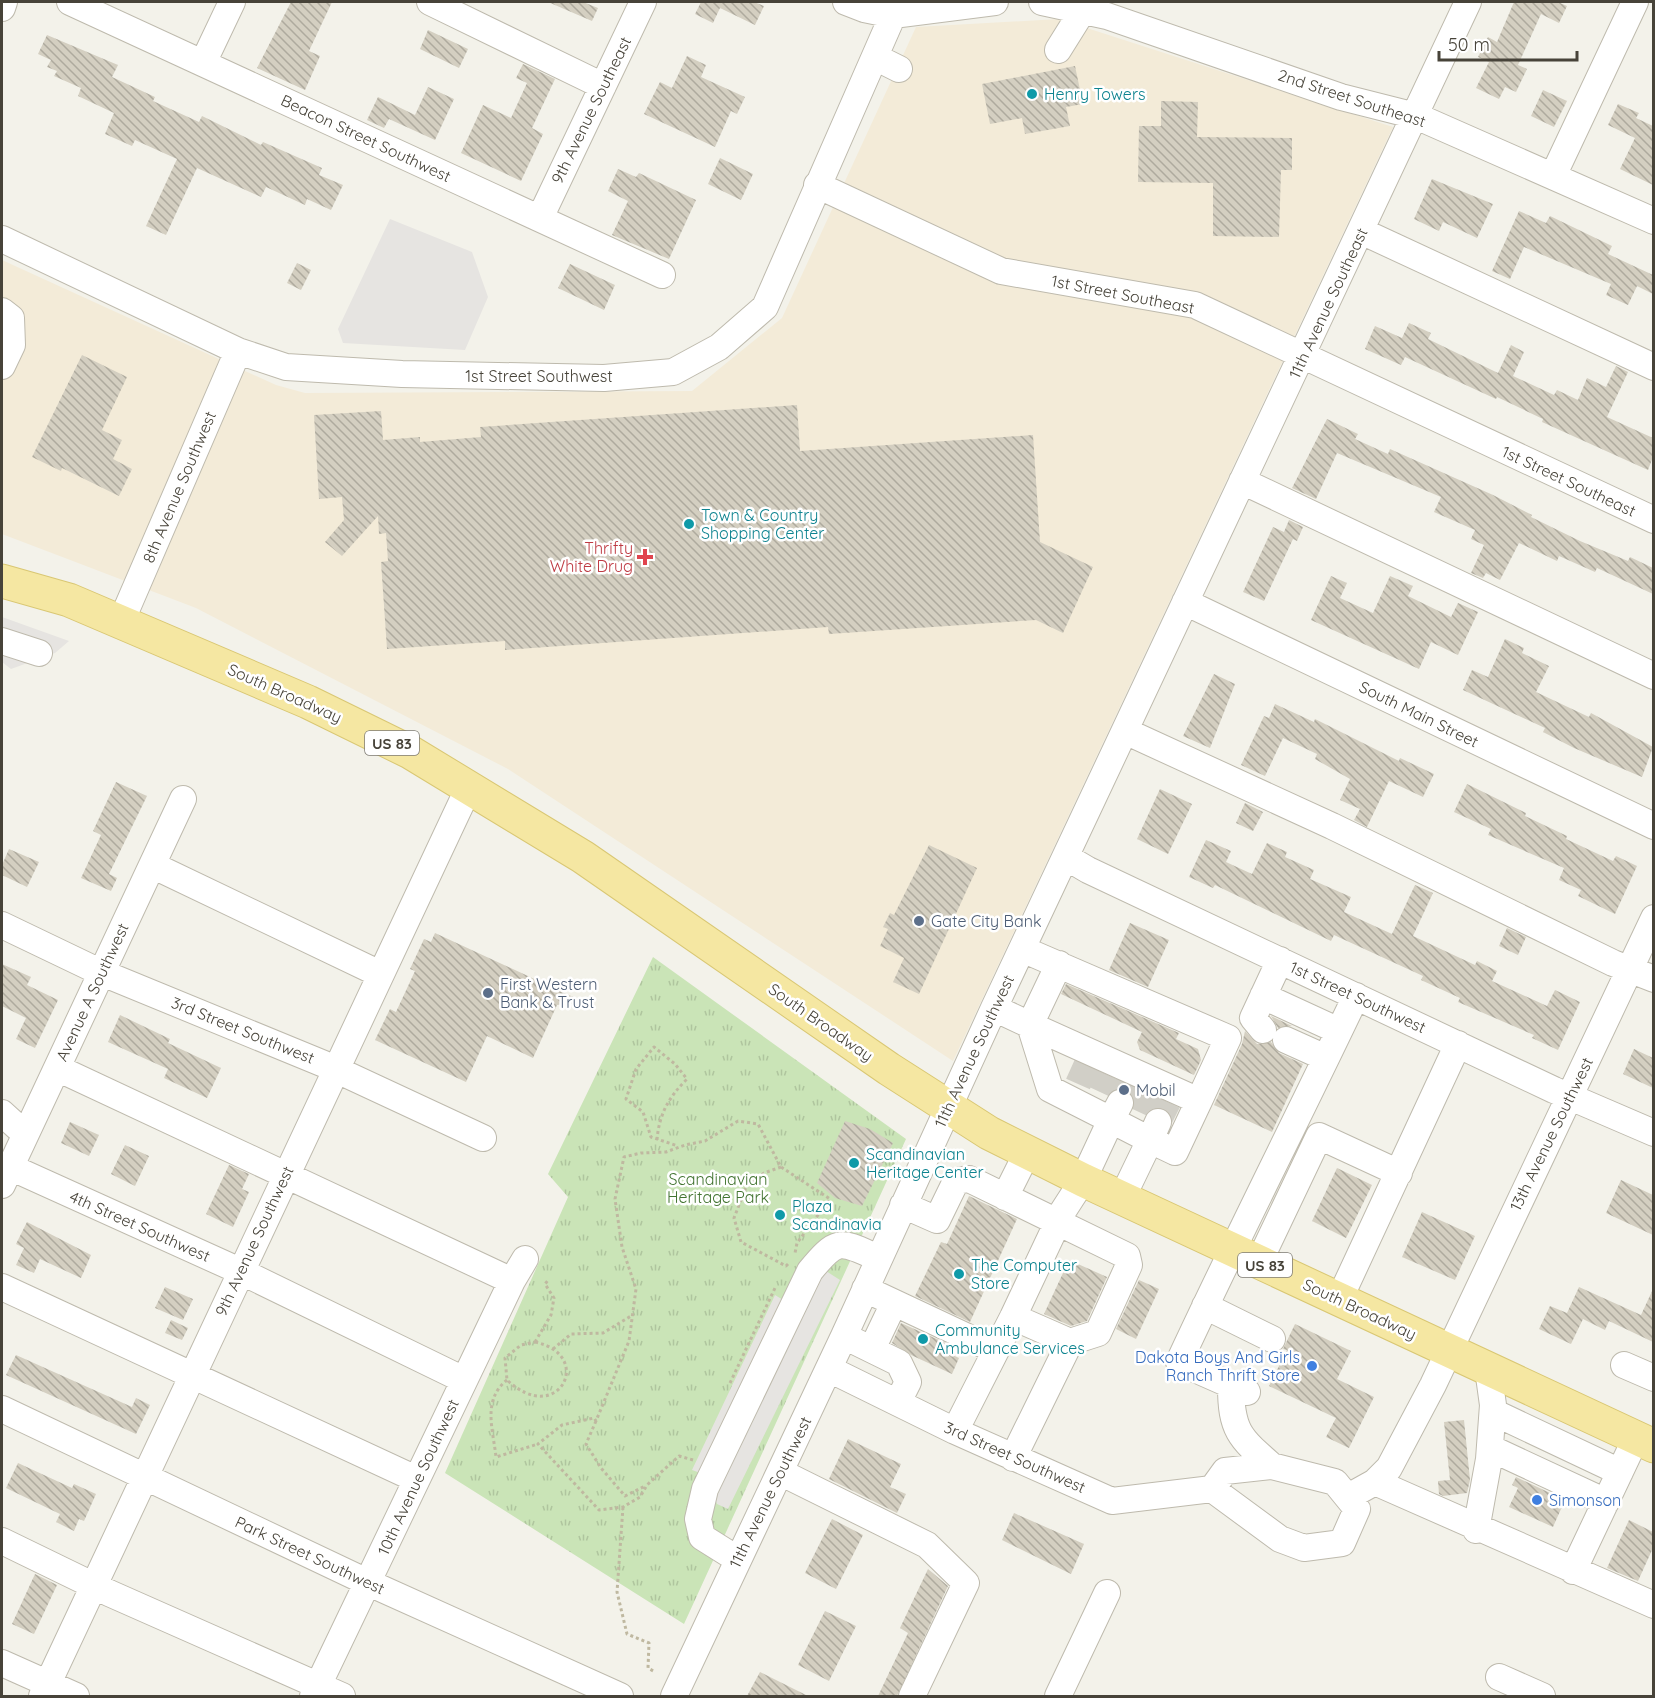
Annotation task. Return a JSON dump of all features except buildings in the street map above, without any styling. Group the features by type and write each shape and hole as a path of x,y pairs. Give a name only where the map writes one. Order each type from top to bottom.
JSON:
{"main road":[{"name":"South Broadway","path":"2,581 69,600 308,702 410,752 583,856 879,1062 989,1133 1083,1180 1645,1442"}],"street":[{"path":"2,8 4,2"},
{"name":"Beacon Street Southwest","path":"69,2 662,275"},
{"path":"203,63 232,2"},
{"path":"430,2 603,86"},
{"name":"9th Avenue Southeast","path":"540,218 643,2"},
{"path":"846,2 864,9 893,15 995,2"},
{"name":"2nd Street Southeast","path":"1052,2 1083,10 1341,96 1416,116 1653,221"},
{"name":"11th Avenue Southeast","path":"1185,602 1468,2"},
{"path":"1553,177 1635,2"},
{"path":"1058,50 1083,10"},
{"name":"1st Street Southwest","path":"2,239 238,351 286,367 402,374 604,378 673,372 719,347 765,307 893,15"},
{"path":"875,57 899,69"},
{"name":"1st Street Southeast","path":"817,185 1001,271 1195,305 1653,520"},
{"path":"1361,231 1653,367"},
{"path":"2,311 11,318 12,345 2,366"},
{"name":"8th Avenue Southwest","path":"121,622 238,351"},
{"path":"1242,481 1653,676"},
{"name":"11th Avenue Southwest","path":"674,1696 737,1559 829,1370 878,1258 1185,602"},
{"name":"South Main Street","path":"1185,602 1653,826"},
{"path":"2,641 39,653"},
{"path":"1125,731 1332,826 1614,963 1653,979"},
{"name":"9th Avenue Southwest","path":"45,1690 143,1476 468,787"},
{"name":"Avenue A Southwest","path":"6,1176 183,799"},
{"name":"1st Street Southwest","path":"1066,857 1088,870 1554,1090 1570,1094 1653,1133"},
{"path":"152,865 380,974"},
{"name":"13th Avenue Southwest","path":"1375,1482 1389,1468 1448,1350 1653,918"},
{"name":"3rd Street Southwest","path":"2,925 100,972 335,1069 483,1138"},
{"path":"994,1008 1030,1025 1123,1094 1175,1152 1228,1038 1022,949"},
{"path":"1280,960 1252,1017 1274,1035 1326,1058"},
{"path":"1059,964 1030,1025 1050,1089 1199,1101"},
{"path":"1263,996 1339,1031"},
{"path":"1245,1256 1326,1058 1356,996"},
{"path":"1339,1300 1458,1044"},
{"path":"57,1068 286,1173 512,1281"},
{"path":"955,1431 1058,1222 1083,1180 1123,1094"},
{"path":"1122,1198 1123,1094"},
{"path":"2,1113 25,1134"},
{"path":"1272,1466 1241,1439 1231,1405 1239,1389 1179,1362 1205,1306 1245,1256 1319,1136 1399,1173"},
{"path":"1005,1197 1028,1153"},
{"name":"4th Street Southwest","path":"6,1176 240,1271 464,1380"},
{"path":"903,1205 937,1220 956,1182 969,1179 1127,1256 1129,1265 1098,1333 1070,1342 1013,1317"},
{"path":"737,1559 702,1537 698,1519 705,1489 810,1271 829,1248 849,1244 878,1258"},
{"name":"10th Avenue Southwest","path":"315,1692 512,1281 525,1259"},
{"path":"2,1287 416,1479"},
{"path":"865,1289 995,1350"},
{"path":"872,1349 894,1303"},
{"path":"1205,1306 1272,1339"},
{"path":"844,1336 899,1364 908,1382 898,1402"},
{"path":"1013,1458 1070,1342"},
{"path":"1624,1365 1653,1378"},
{"path":"1476,1530 1490,1448 1492,1412 1488,1369"},
{"name":"3rd Street Southwest","path":"829,1370 1013,1458 1112,1501 1212,1489"},
{"name":"Park Street Southwest","path":"2,1409 369,1582 620,1696"},
{"path":"1492,1412 1527,1445 1561,1461 1620,1472"},
{"path":"1573,1571 1620,1472 1645,1442"},
{"path":"1490,1448 1527,1445"},
{"path":"1561,1461 1606,1502"},
{"path":"1272,1466 1335,1482 1357,1509 1342,1543 1304,1548 1280,1539 1212,1489 1225,1471 1272,1466"},
{"path":"780,1472 927,1545 966,1583 912,1696"},
{"path":"1348,1497 1375,1482 1476,1530 1652,1602"},
{"path":"2,1541 315,1692 342,1696"},
{"path":"1058,1696 1107,1593"},
{"path":"2,1664 45,1690 76,1696"},
{"path":"1499,1677 1542,1696"}],"path":[{"path":"657,1140 658,1122 670,1096 687,1079 675,1064 654,1047 636,1069 626,1099 643,1112 651,1137 657,1140 680,1147"},
{"path":"698,1449 693,1460 679,1456 647,1485 625,1497 601,1468 586,1444 629,1341 636,1289 622,1246 615,1198 624,1157 641,1153 666,1152 705,1141 738,1121 758,1124 781,1167 830,1199 797,1243 794,1266"},
{"path":"781,1167 764,1173 746,1187 734,1218 741,1242 786,1266 793,1260"},
{"path":"536,1342 552,1315 554,1298 544,1284 549,1279"},
{"path":"729,1385 775,1288 782,1291"},
{"path":"553,1348 572,1334 603,1333 631,1317"},
{"path":"536,1342 553,1348 563,1357 568,1370 563,1386 548,1397 536,1398 507,1380 505,1358 521,1345 536,1342"},
{"path":"507,1380 496,1389 489,1417 496,1457 538,1444 562,1425 594,1418 596,1421"},
{"path":"538,1444 599,1510 623,1507 640,1497 647,1485"},
{"path":"623,1507 617,1592 627,1634 649,1642 648,1668 656,1672"}],"shaded area":[{"path":"1059,19 1393,127 953,1061 508,769 196,608 2,534 2,260 276,385 305,393 692,391 782,318 916,27"},
{"path":"390,219 472,252 488,297 465,350 343,343 338,329"},
{"path":"2,617 69,641 55,653 11,669 2,662"},
{"path":"826,1271 840,1280 728,1509 717,1504 706,1475 692,1470 775,1295 788,1303"}],"green space":[{"name":"Scandinavian Heritage Park","path":"653,957 906,1139 684,1624 445,1473 568,1197 548,1174"}],"tunnel":[{"path":"1078,1084 1087,1064"},
{"path":"1100,1092 1108,1075"},
{"path":"1120,1103 1129,1083"},
{"path":"1139,1112 1148,1093"},
{"path":"1158,1122 1168,1102"}],"place":[{"name":"Henry Towers","path":"1032,94"},
{"name":"Town & Country Shopping Center","path":"689,524"},
{"name":"Thrifty White Drug","path":"645,557"},
{"name":"Gate City Bank","path":"919,921"},
{"name":"First Western Bank & Trust","path":"488,993"},
{"name":"Mobil","path":"1124,1090"},
{"name":"Scandinavian Heritage Center","path":"854,1163"},
{"name":"Plaza Scandinavia","path":"780,1215"},
{"name":"The Computer Store","path":"959,1274"},
{"name":"Community Ambulance Services","path":"923,1339"},
{"name":"Dakota Boys And Girls Ranch Thrift Store","path":"1312,1366"},
{"name":"Simonson","path":"1537,1500"}]}
